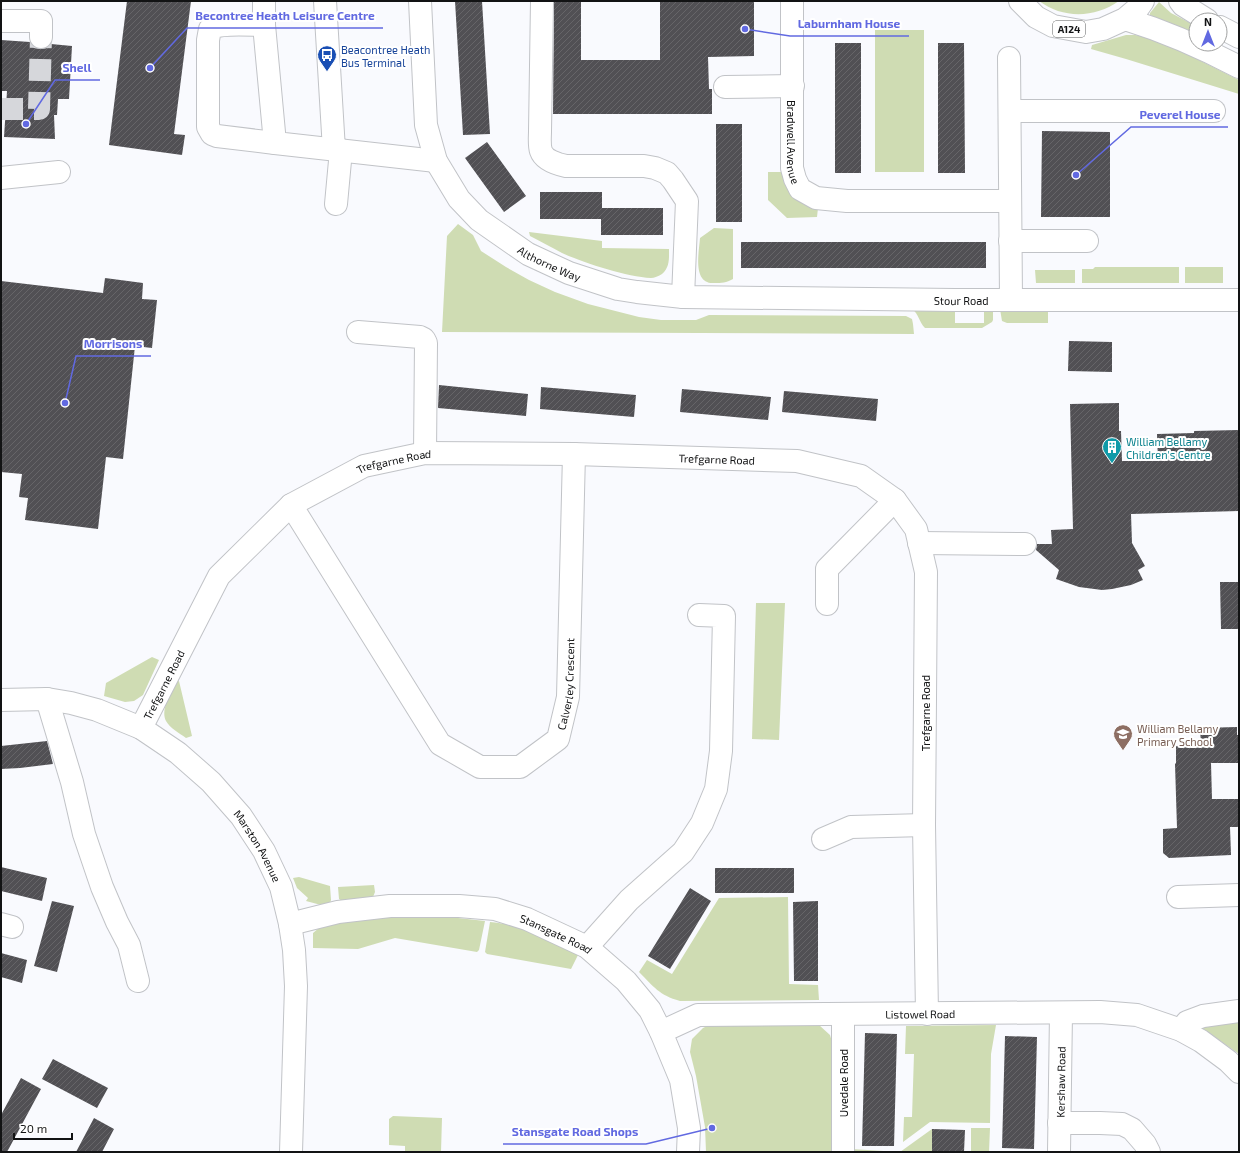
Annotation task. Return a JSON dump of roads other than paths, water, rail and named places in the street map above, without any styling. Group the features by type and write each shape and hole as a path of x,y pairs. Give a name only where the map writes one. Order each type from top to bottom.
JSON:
{"street":[{"path":"264,1 264,25 275,143"},
{"path":"325,1 338,150 336,204"},
{"name":"Althorne Way","path":"420,1 426,125 436,161 459,199 479,220 528,254 569,273 618,289 683,297"},
{"path":"542,1 541,152 546,158 555,163 566,166 644,166 655,168 667,173 687,201 683,297"},
{"name":"Bradwell Avenue","path":"792,1 792,168 800,189 816,198 847,201 1010,201"},
{"name":"A124","path":"1020,1 1036,17 1052,26 1086,32 1102,29 1125,19 1138,8 1143,1"},
{"path":"1180,1 1183,5 1194,12"},
{"path":"1125,19 1162,32 1239,67"},
{"path":"1,21 41,21 41,37"},
{"path":"264,25 223,25 214,26 210,29 208,40 208,127 212,134 216,136 436,161"},
{"path":"1228,31 1239,37"},
{"path":"1009,58 1011,299"},
{"path":"725,87 793,86"},
{"path":"1010,110 1214,111"},
{"path":"1,178 59,172"},
{"path":"1010,241 1087,241"},
{"name":"Stour Road","path":"683,297 955,300 1239,300"},
{"path":"358,332 420,337 424,339 426,343 425,453"},
{"name":"Trefgarne Road","path":"141,728 219,576 291,506 364,466 425,453 574,454 797,461 861,476 895,500 916,529 926,572 924,825 927,1014"},
{"name":"Calverley Crescent","path":"291,506 440,744 480,767 520,767 558,739 568,697 574,454"},
{"path":"827,604 827,569 895,500"},
{"path":"919,543 1025,544"},
{"path":"587,947 629,900 683,852 702,824 716,789 721,751 724,616 699,615"},
{"path":"48,699 72,782 84,834 102,888 129,945 138,981"},
{"name":"Marston Avenue","path":"1,700 48,699 71,703 97,710 141,728 178,753 211,782 241,816 264,851 280,887 290,924 294,950 296,986 291,1152"},
{"path":"823,839 851,827 924,825"},
{"path":"1178,897 1239,895"},
{"name":"Stansgate Road","path":"290,924 338,912 390,906 459,906 495,909 527,919 587,947 626,981 650,1010 661,1032 681,1080 689,1128 688,1152"},
{"path":"1181,1030 1186,1022 1203,1016 1239,1011"},
{"name":"Listowel Road","path":"661,1032 698,1015 1100,1012 1137,1016 1181,1030 1201,1041 1228,1061 1239,1072"},
{"name":"Kershaw Road","path":"1059,1152 1061,1013"},
{"name":"Uvedale Road","path":"843,1014 843,1152"},
{"path":"1059,1123 1122,1124 1132,1129 1145,1144 1149,1152"}],"tunnel":[{"path":"1,109 39,109 41,37"}],"place":[{"name":"Laburnham House","path":"745,29"},
{"name":"Becontree Heath Leisure Centre","path":"150,68"},
{"name":"Beacontree Heath Bus Terminal","path":"327,72"},
{"name":"Shell","path":"26,124"},
{"name":"Peverel House","path":"1076,175"},
{"name":"Morrisons","path":"65,403"},
{"name":"William Bellamy Children's Centre","path":"1112,464"},
{"name":"William Bellamy Primary School","path":"1123,751"},
{"name":"Stansgate Road Shops","path":"712,1128"}]}
